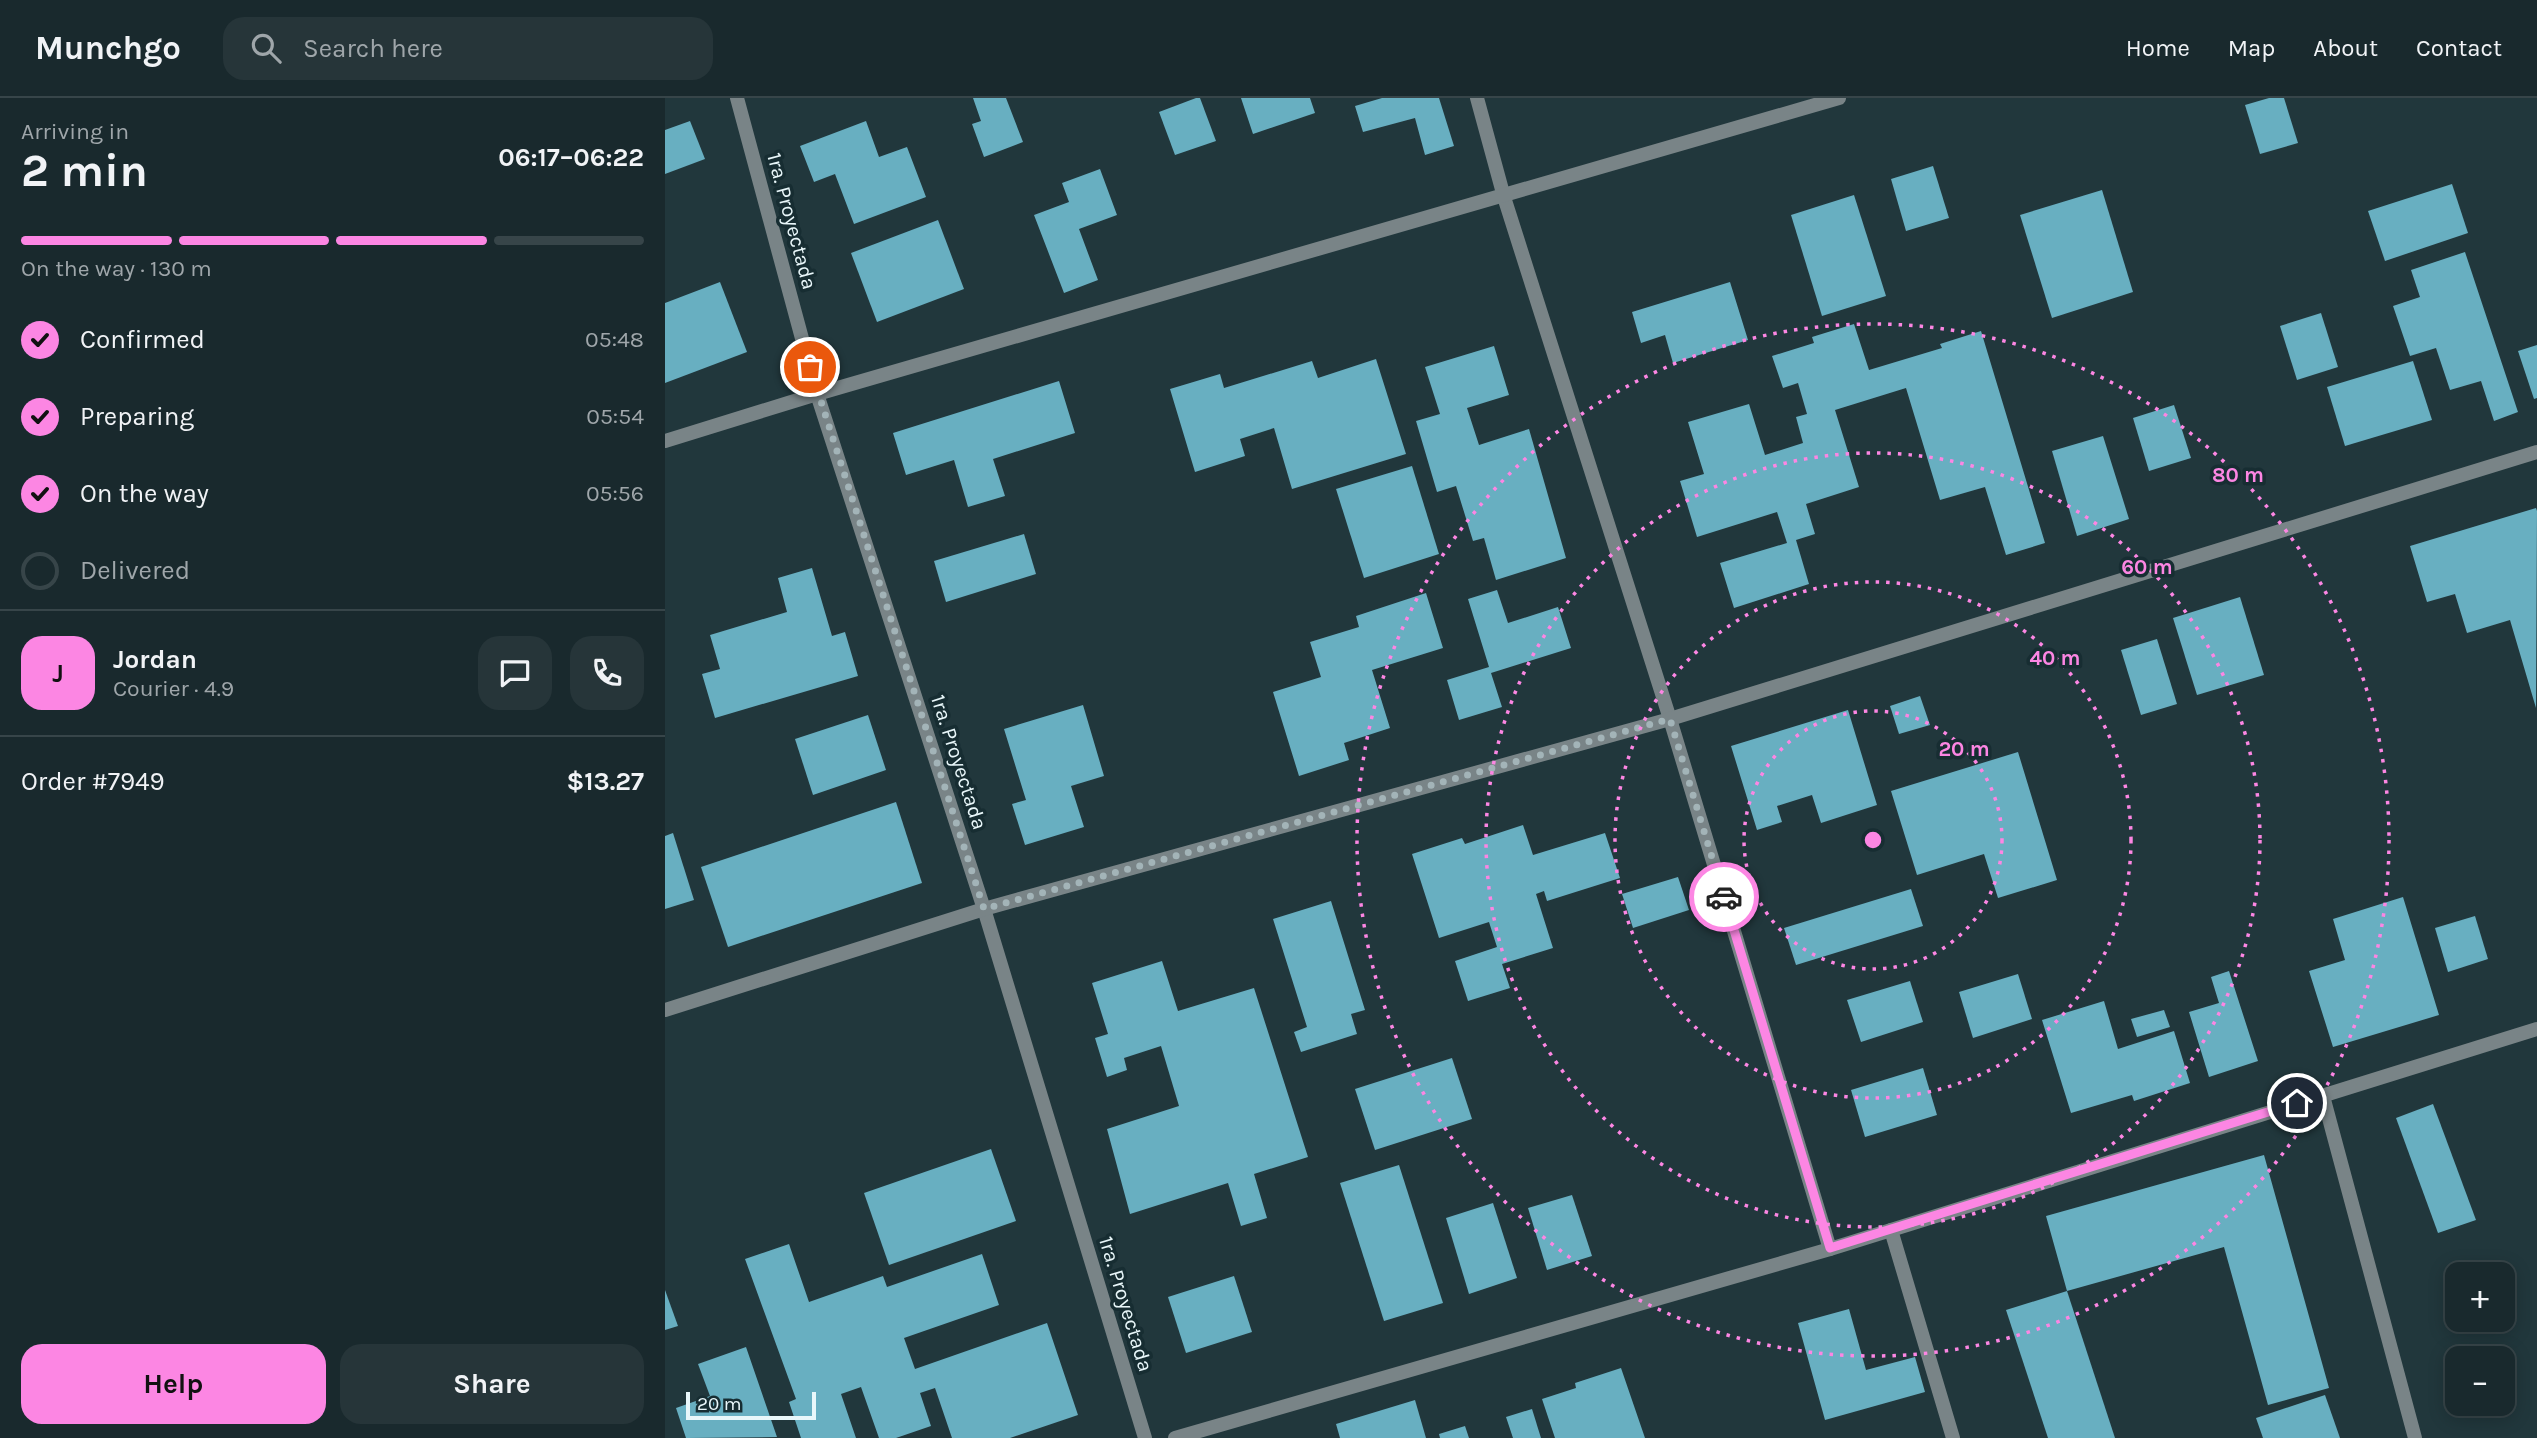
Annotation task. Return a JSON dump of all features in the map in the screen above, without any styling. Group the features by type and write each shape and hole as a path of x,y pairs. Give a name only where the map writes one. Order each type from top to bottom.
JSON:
{"street":[{"name":"1ra. Proyectada","path":"737,98 817,394 984,909 1145,1438"},
{"path":"1477,98 1504,197 1670,719 1830,1248"},
{"path":"665,441 817,394 1839,98"},
{"path":"665,1010 984,909 1670,719 2537,452"},
{"path":"1175,1438 1891,1230 2537,1029"},
{"path":"2323,1096 2415,1438"},
{"path":"1891,1230 1952,1438"}],"building":[{"path":"973,98 1006,98 1023,142 984,157 972,124 981,121"},
{"path":"1200,98 1216,141 1175,155 1159,112"},
{"path":"1241,98 1310,98 1315,113 1253,134"},
{"path":"1382,98 1439,98 1454,146 1425,155 1415,118 1363,132 1355,106"},
{"path":"2269,98 2284,98 2298,143 2260,154 2245,105"},
{"path":"690,121 705,159 665,174 665,130"},
{"path":"866,121 879,157 907,147 926,197 854,224 835,174 814,182 800,146"},
{"path":"1933,166 1949,218 1906,231 1891,179"},
{"path":"1100,169 1117,215 1079,229 1098,280 1064,293 1034,215 1069,202 1062,183"},
{"path":"2452,184 2468,233 2385,261 2368,211"},
{"path":"2102,190 2133,292 2052,318 2020,215"},
{"path":"1854,195 1886,296 1822,316 1791,215"},
{"path":"938,220 964,289 877,322 851,253"},
{"path":"2465,252 2518,412 2494,421 2481,381 2450,390 2436,348 2410,356 2393,306 2420,297 2411,270"},
{"path":"720,282 747,352 665,383 665,303"},
{"path":"1730,282 1748,340 1673,363 1665,335 1641,343 1632,312"},
{"path":"2321,313 2338,367 2297,380 2280,326"},
{"path":"1854,324 1869,370 1942,348 1940,344 1981,331 2045,543 2006,555 1985,487 1940,500 1906,388 1835,410 1859,487 1806,504 1815,534 1796,540 1809,584 1734,608 1720,563 1787,543 1777,512 1697,537 1680,481 1704,474 1688,422 1749,404 1765,455 1803,443 1796,417 1807,414 1798,383 1783,388 1772,356 1814,343 1812,337"},
{"path":"2537,345 2537,398 2534,399 2518,351"},
{"path":"1494,346 1509,395 1467,408 1479,445 1529,429 1566,558 1496,580 1484,538 1473,541 1456,486 1437,492 1416,421 1440,414 1425,367"},
{"path":"1376,359 1406,454 1292,489 1274,428 1240,439 1245,456 1195,472 1170,389 1220,374 1224,388 1312,361 1318,378"},
{"path":"2413,361 2432,420 2345,446 2327,387"},
{"path":"1059,381 1075,433 993,459 1005,496 968,507 954,460 906,475 893,433"},
{"path":"2174,405 2191,458 2149,471 2133,418"},
{"path":"2103,436 2129,519 2077,536 2052,451"},
{"path":"1412,466 1439,554 1364,578 1336,489"},
{"path":"2536,508 2536,708 2510,620 2467,633 2455,594 2427,602 2410,546"},
{"path":"1024,534 1036,574 946,602 934,561"},
{"path":"812,568 832,636 845,632 858,676 715,718 702,674 720,669 710,635 787,612 778,578"},
{"path":"1497,590 1508,623 1558,607 1571,648 1491,673 1502,707 1459,720 1447,680 1489,667 1468,599"},
{"path":"1426,593 1443,648 1372,670 1390,728 1344,743 1349,760 1299,776 1273,692 1321,677 1310,642 1359,627 1356,616"},
{"path":"2240,597 2264,675 2197,695 2173,618"},
{"path":"2157,639 2177,704 2141,715 2121,650"},
{"path":"1920,696 1930,725 1899,734 1890,706"},
{"path":"1083,705 1104,776 1071,786 1084,827 1025,845 1012,804 1026,800 1004,729"},
{"path":"1848,710 1877,805 1821,823 1812,795 1777,806 1782,822 1757,830 1731,746"},
{"path":"868,715 886,770 813,795 795,739"},
{"path":"2018,752 2057,880 1998,898 1984,854 1917,875 1891,791"},
{"path":"896,802 922,883 728,947 701,867"},
{"path":"1523,825 1533,855 1605,833 1620,878 1547,901 1544,891 1536,894 1553,948 1502,964 1510,988 1468,1001 1455,961 1497,947 1489,922 1439,938 1412,854 1462,838 1465,844"},
{"path":"673,833 694,900 665,909 665,836"},
{"path":"1678,877 1689,910 1633,928 1622,894"},
{"path":"1911,889 1923,926 1796,965 1784,928"},
{"path":"2403,897 2439,1015 2333,1047 2309,971 2345,960 2333,919"},
{"path":"1331,901 1365,1010 1351,1014 1357,1034 1301,1052 1294,1032 1307,1027 1273,919"},
{"path":"2475,916 2488,959 2448,972 2435,928"},
{"path":"1162,961 1178,1011 1254,988 1308,1157 1254,1174 1267,1218 1241,1226 1228,1183 1130,1214 1107,1129 1179,1106 1161,1046 1124,1058 1127,1070 1107,1077 1095,1038 1108,1034 1092,983"},
{"path":"2229,971 2258,1061 2209,1077 2189,1012 2219,1003 2211,977"},
{"path":"2018,974 2032,1019 1973,1038 1959,992"},
{"path":"1910,981 1923,1022 1861,1042 1847,1000"},
{"path":"2104,1001 2118,1049 2174,1031 2190,1083 2134,1101 2132,1095 2071,1113 2042,1020"},
{"path":"2164,1010 2170,1027 2137,1037 2131,1019"},
{"path":"1452,1058 1472,1119 1375,1150 1355,1089"},
{"path":"1923,1068 1937,1115 1865,1137 1851,1090"},
{"path":"2433,1104 2476,1220 2438,1233 2396,1118"},
{"path":"991,1149 1016,1221 889,1265 864,1193"},
{"path":"2264,1155 2329,1388 2268,1405 2224,1247 2067,1291 2046,1216"},
{"path":"1399,1165 1443,1303 1384,1321 1340,1183"},
{"path":"1572,1195 1592,1256 1547,1270 1528,1208"},
{"path":"1493,1203 1517,1278 1469,1294 1446,1218"},
{"path":"789,1244 809,1302 883,1276 887,1287 982,1254 999,1305 904,1338 915,1369 1047,1323 1078,1415 1010,1438 952,1438 935,1388 920,1393 931,1426 896,1438 879,1438 861,1387 841,1394 856,1438 801,1438 789,1402 796,1399 745,1259"},
{"path":"1234,1276 1252,1332 1186,1353 1168,1297"},
{"path":"665,1290 678,1326 665,1330"},
{"path":"2067,1291 2115,1438 2048,1438 2006,1310"},
{"path":"1849,1309 1866,1370 1915,1357 1925,1392 1825,1420 1798,1323"},
{"path":"746,1347 777,1437 686,1438 676,1408 710,1396 698,1364"},
{"path":"1621,1368 1645,1438 1555,1438 1542,1399 1576,1388 1575,1383"},
{"path":"2325,1395 2340,1438 2263,1438 2256,1418"},
{"path":"1415,1400 1426,1438 1340,1438 1336,1424"},
{"path":"1532,1409 1541,1438 1513,1438 1506,1417"},
{"path":"1465,1426 1469,1438 1440,1438 1439,1434"}],"way so far":[{"path":"810,367 984,909 1670,719 1724,897"}],"route":[{"path":"1724,897 1830,1248 2297,1103"}]}
